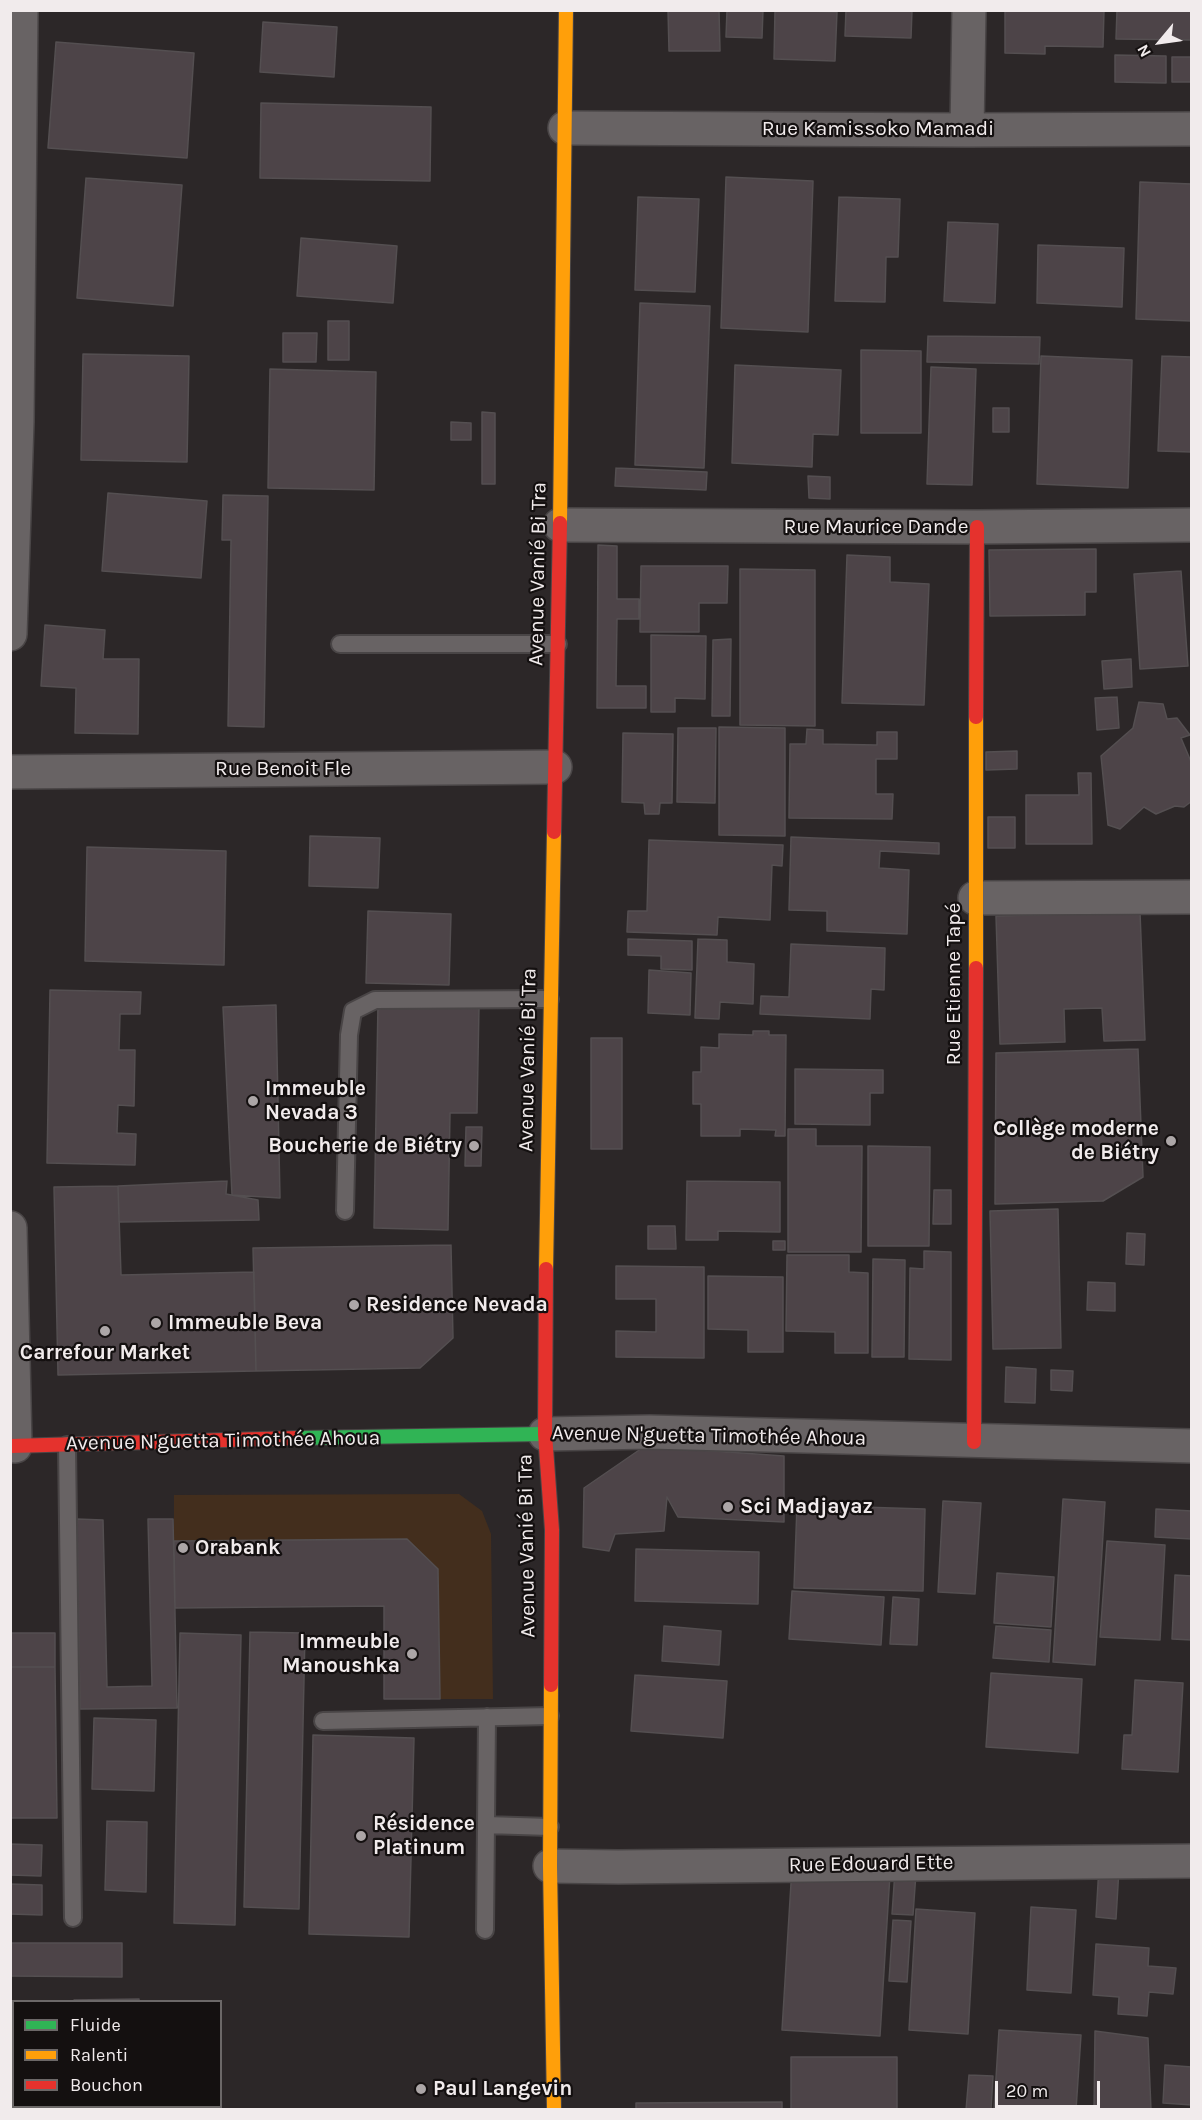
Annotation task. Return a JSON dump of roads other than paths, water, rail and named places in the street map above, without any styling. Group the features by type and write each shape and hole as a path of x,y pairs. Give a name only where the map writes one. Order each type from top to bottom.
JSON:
{"street":[{"path":"10,634 15,537 15,272 21,10"},
{"name":"Avenue Vanié Bi Tra","path":"554,2109 550,1866 552,1530 545,1434 566,10"},
{"path":"967,130 969,10"},
{"name":"Rue Kamissoko Mamadi","path":"565,128 1191,129"},
{"name":"Rue Maurice Dande","path":"560,525 977,527 1191,525"},
{"name":"Rue Etienne Tapé","path":"974,1442 977,527"},
{"name":"Rue Benoit Fle","path":"10,772 555,767"},
{"path":"975,898 1191,897"},
{"path":"10,1227 13,1446"},
{"name":"Avenue N'guetta Timothée Ahoua","path":"13,1446 239,1439 649,1432 1191,1446"},
{"name":"Rue Edouard Ette","path":"550,1866 1191,1861"}],"lane":[{"path":"340,644 558,644"},
{"path":"345,1211 349,1035 353,1011 375,1000 550,999"},
{"path":"67,1444 74,1918"},
{"path":"323,1720 550,1716"},
{"path":"485,1930 487,1717"},
{"path":"486,1825 550,1827"}],"place":[{"name":"Immeuble Nevada 3","path":"253,1101"},
{"name":"Collège moderne de Biétry","path":"1171,1141"},
{"name":"Boucherie de Biétry","path":"474,1146"},
{"name":"Residence Nevada","path":"354,1305"},
{"name":"Immeuble Beva","path":"156,1323"},
{"name":"Carrefour Market","path":"105,1331"},
{"name":"Sci Madjayaz","path":"728,1507"},
{"name":"Orabank","path":"183,1548"},
{"name":"Immeuble Manoushka","path":"412,1654"},
{"name":"Résidence Platinum","path":"361,1836"},
{"name":"Paul Langevin","path":"421,2089"}]}
